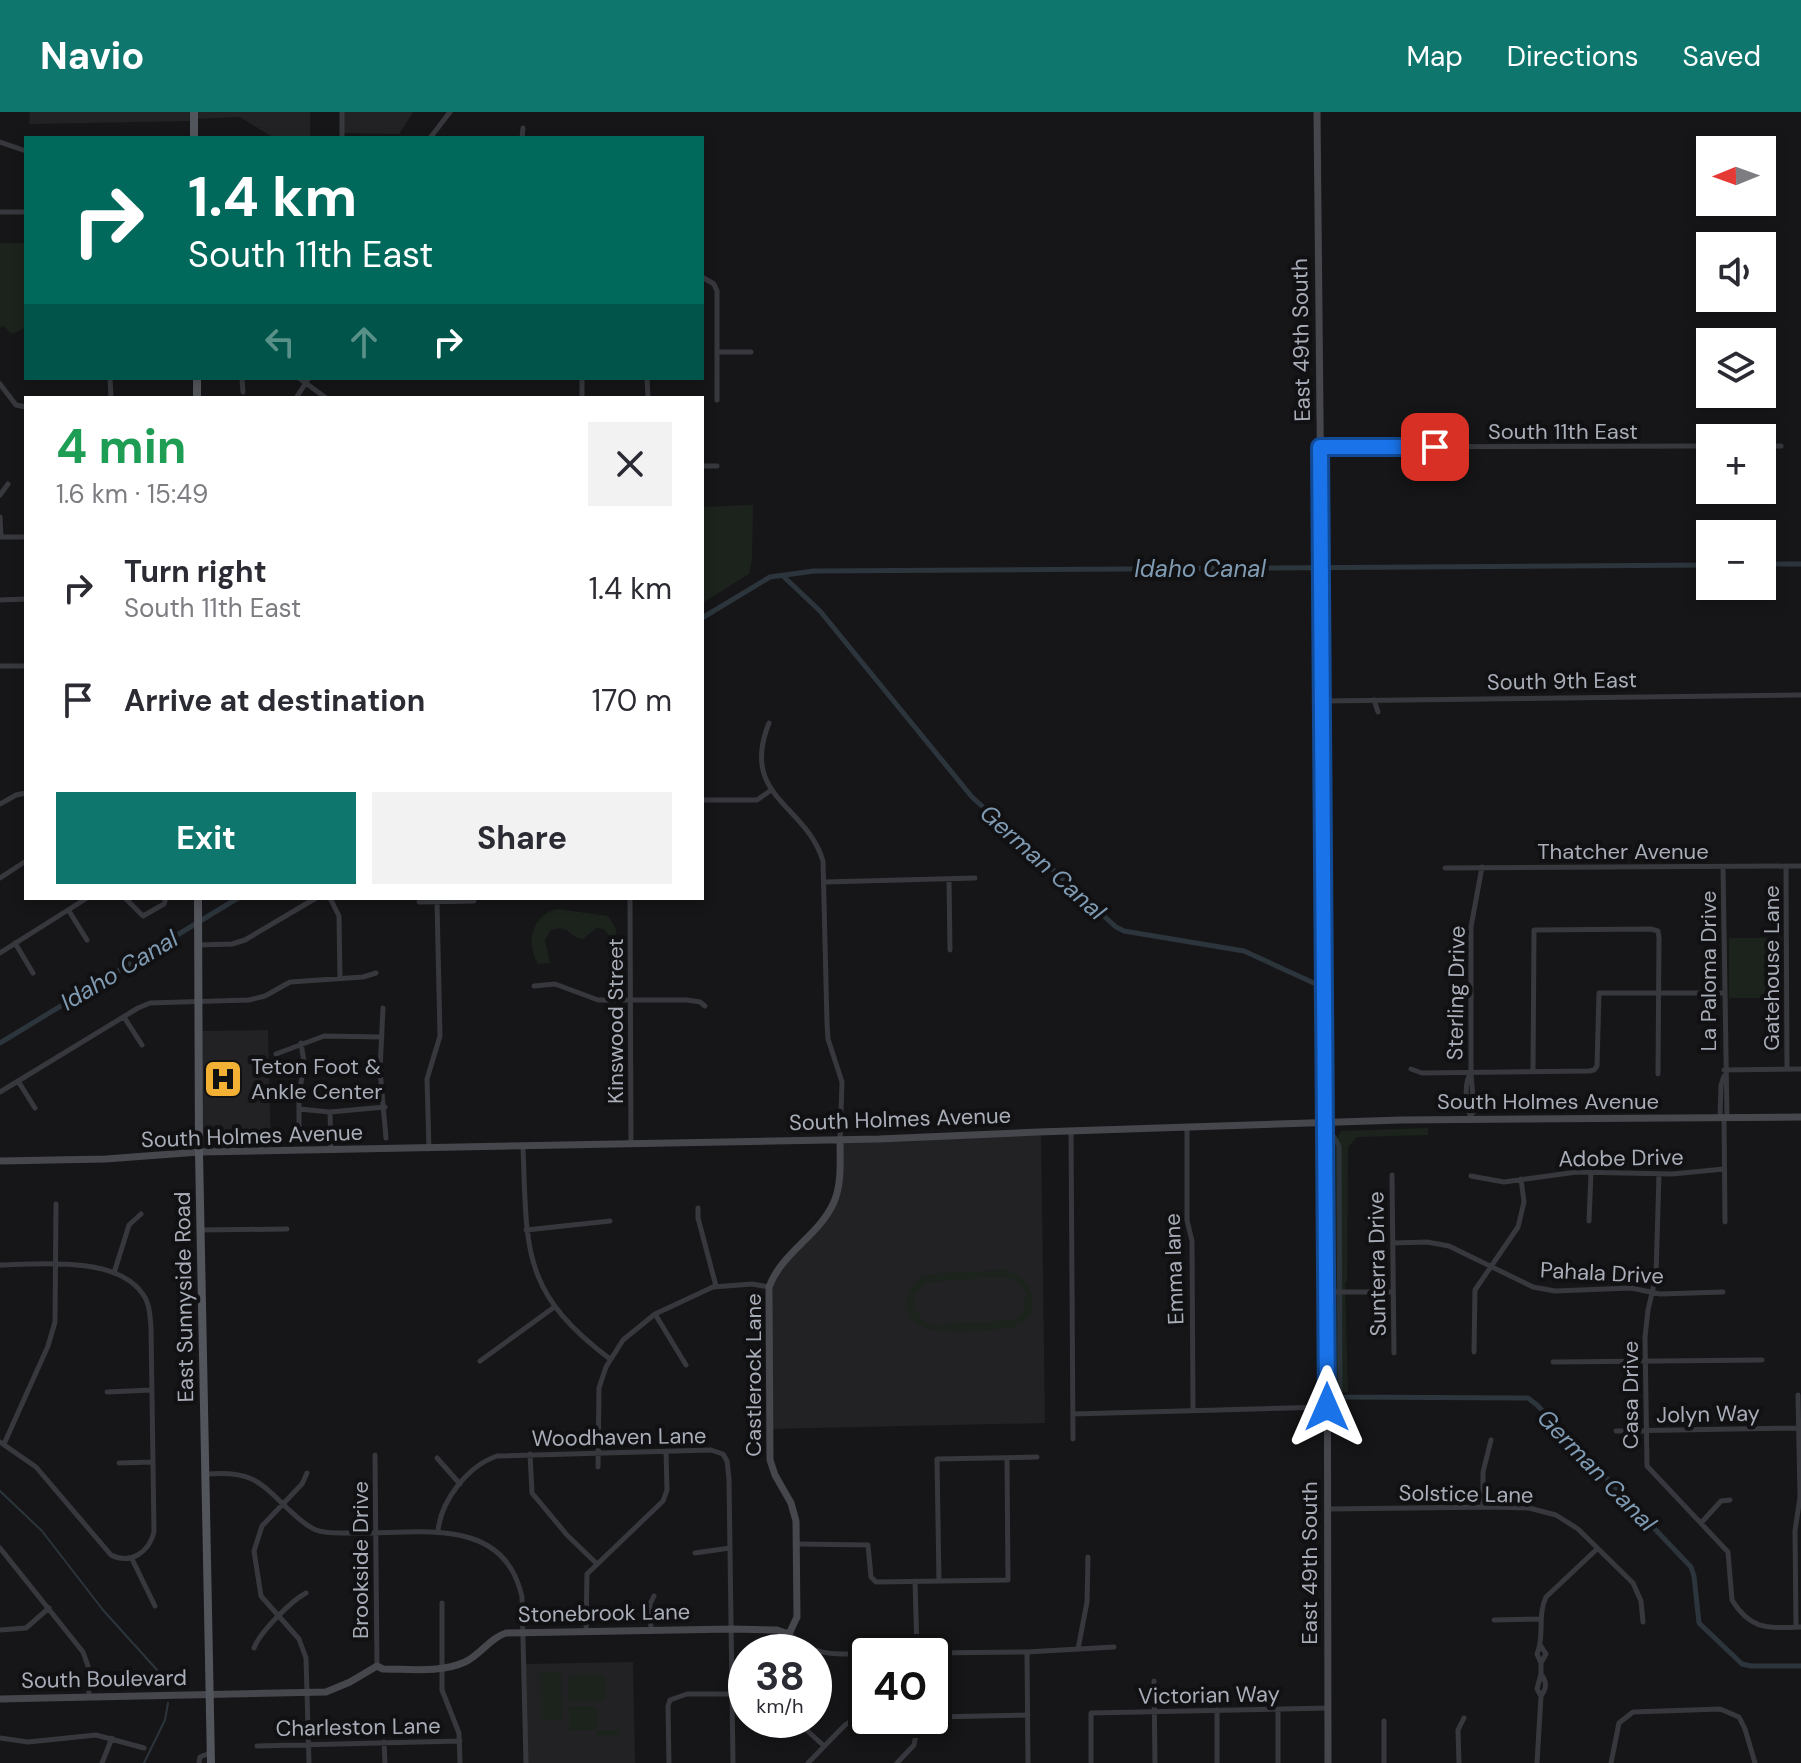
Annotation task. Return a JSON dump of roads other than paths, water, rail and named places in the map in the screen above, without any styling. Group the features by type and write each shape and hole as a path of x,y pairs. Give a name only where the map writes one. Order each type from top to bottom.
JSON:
{"main road":[{"path":"194,112 194,136"},
{"name":"East Sunnyside Road","path":"198,900 199,1152 211,1758"}],"street":[{"path":"342,112 342,136"},
{"path":"432,136 450,112"},
{"name":"East 49th South","path":"1317,112 1327,1123 1335,1292 1327,1407 1328,1763"},
{"path":"522,136 523,128"},
{"path":"0,142 24,150"},
{"path":"0,212 24,212"},
{"path":"704,278 714,284 717,291 717,400"},
{"path":"718,352 751,352"},
{"path":"242,380 243,392"},
{"path":"307,381 324,396"},
{"path":"0,384 16,405 24,407"},
{"name":"South 11th East","path":"1320,447 1696,446"},
{"path":"1776,446 1781,446"},
{"path":"704,466 717,466"},
{"path":"0,495 8,484"},
{"path":"0,517 0,537 24,537"},
{"path":"0,600 24,599"},
{"path":"0,666 24,666"},
{"name":"South 9th East","path":"1323,701 1801,695"},
{"path":"1374,700 1378,712"},
{"name":"Castlerock Lane","path":"769,723 763,739 762,762 771,791 815,839 823,861 828,1039 842,1082 840,1179 833,1204 821,1223 781,1264 769,1287 770,1460 795,1512 797,1544 797,1617 789,1634"},
{"path":"704,800 757,800 771,791"},
{"path":"0,804 24,793"},
{"path":"0,878 24,862"},
{"name":"Gatehouse Lane","path":"1786,866 1787,1069"},
{"name":"Thatcher Avenue","path":"1445,868 1801,866"},
{"name":"Sterling Drive","path":"1471,1117 1467,1110 1467,1078 1471,1072 1471,927 1482,867"},
{"name":"La Paloma Drive","path":"1723,867 1725,1222"},
{"path":"825,882 975,878"},
{"path":"949,879 950,950"},
{"path":"0,953 84,900"},
{"path":"127,900 143,916 164,904 165,900"},
{"path":"199,945 232,944 245,940 313,900"},
{"path":"331,900 339,916 340,979"},
{"name":"Kinswood Street","path":"630,900 631,1144"},
{"path":"419,902 474,901"},
{"path":"429,1149 427,1079 440,1036 437,902"},
{"path":"69,911 87,940"},
{"path":"1533,1072 1534,930 1658,931 1658,1074"},
{"path":"15,943 33,973"},
{"path":"0,1092 150,1003 249,1000 265,996 290,982 363,977 376,973"},
{"path":"534,986 555,984 589,998 631,1002 687,1000 705,1006"},
{"path":"1411,1069 1422,1073 1594,1070 1599,993 1724,993"},
{"path":"383,1008 380,1070 386,1138"},
{"path":"124,1017 142,1045"},
{"path":"276,1054 301,1043 335,1035 382,1037"},
{"path":"299,1139 304,1062 301,1043"},
{"path":"1724,1072 1801,1069"},
{"path":"18,1081 35,1108"},
{"path":"299,1109 330,1112 385,1107"},
{"path":"330,1112 331,1150"},
{"name":"South Holmes Avenue","path":"0,1161 106,1159 199,1152 840,1140 1471,1117 1801,1117"},
{"name":"Emma lane","path":"1187,1127 1187,1220 1192,1241 1193,1410"},
{"path":"1071,1131 1073,1439"},
{"path":"523,1147 526,1230 533,1264 554,1307 570,1326 610,1359"},
{"name":"Adobe Drive","path":"1471,1176 1504,1182 1591,1172 1659,1174 1724,1169"},
{"path":"1589,1221 1591,1172"},
{"name":"Casa Drive","path":"1659,1174 1656,1276 1646,1323 1647,1466 1728,1552 1732,1600 1736,1607 1764,1628 1798,1627"},
{"name":"Sunterra Drive","path":"1392,1175 1394,1353"},
{"path":"1474,1352 1475,1290 1518,1227 1524,1202 1521,1179"},
{"path":"0,1265 57,1264 114,1273 133,1283 148,1304 153,1537 130,1559 111,1555 36,1467 2,1443 53,1333 57,1305 57,1264 56,1204"},
{"path":"698,1208 716,1286"},
{"path":"114,1273 129,1225 141,1214"},
{"path":"526,1230 610,1221"},
{"path":"201,1230 287,1229"},
{"name":"Pahala Drive","path":"1393,1243 1441,1243 1533,1287 1547,1290 1631,1288 1652,1292 1723,1292"},
{"path":"598,1467 597,1399 602,1377 623,1340 655,1314 716,1286 752,1284 769,1287"},
{"path":"1335,1292 1393,1292"},
{"path":"480,1361 554,1307"},
{"path":"655,1314 686,1365"},
{"path":"1553,1362 1762,1360"},
{"path":"107,1392 152,1390"},
{"path":"1798,1395 1800,1493 1795,1531 1798,1627"},
{"path":"1073,1414 1327,1407"},
{"name":"Jolyn Way","path":"1616,1431 1799,1428"},
{"path":"1483,1507 1483,1472 1491,1440"},
{"name":"Woodhaven Lane","path":"438,1531 443,1507 460,1484 492,1457 716,1450 727,1461 729,1479 732,1634"},
{"path":"586,1631 586,1579 596,1563 666,1496 666,1451"},
{"path":"530,1454 532,1493 567,1535 596,1563"},
{"name":"Brookside Drive","path":"375,1455 377,1666"},
{"path":"939,1581 937,1459 1037,1457"},
{"path":"437,1458 460,1484"},
{"path":"797,1544 868,1545 872,1581 1008,1580 1007,1458"},
{"path":"119,1463 153,1462"},
{"path":"207,1474 239,1473 250,1477 300,1521 320,1531 376,1534 438,1531 481,1542 492,1548 509,1565 519,1587 524,1632 526,1763"},
{"path":"307,1473 302,1484 262,1526 254,1546 259,1588 265,1603 291,1629 303,1647 308,1679 309,1763"},
{"path":"1701,1523 1721,1501 1730,1500"},
{"name":"Solstice Lane","path":"1327,1509 1529,1508 1556,1515 1578,1529 1633,1583 1641,1601 1643,1622"},
{"path":"0,1548 86,1658 89,1696"},
{"path":"695,1553 730,1548"},
{"path":"1537,1763 1541,1696 1537,1689 1541,1674 1537,1654 1541,1645 1540,1612 1546,1597 1597,1548"},
{"path":"1078,1649 1087,1602 1088,1557"},
{"path":"130,1559 155,1606"},
{"path":"915,1581 916,1634"},
{"path":"254,1648 278,1617 306,1593"},
{"path":"651,1630 650,1604 654,1596"},
{"path":"442,1603 444,1698 457,1728 460,1763"},
{"path":"0,1630 26,1628 49,1608"},
{"path":"1494,1620 1540,1619"},
{"name":"Stonebrook Lane","path":"377,1666 383,1669 442,1667 466,1662 502,1634 524,1632 732,1629 777,1630 789,1634"},
{"path":"952,1653 1114,1647"},
{"path":"1027,1652 1028,1763"},
{"path":"210,1695 308,1693 336,1689 377,1666"},
{"path":"1154,1681 1155,1763"},
{"path":"669,1763 670,1700 687,1694 728,1694"},
{"name":"South Boulevard","path":"0,1699 210,1695"},
{"name":"Victorian Way","path":"1091,1763 1091,1713 1328,1708"},
{"path":"1611,1763 1619,1723 1633,1712 1720,1709 1739,1717 1755,1763"},
{"path":"1217,1710 1217,1763"},
{"path":"1278,1710 1278,1763"},
{"path":"952,1717 1028,1715"},
{"path":"1459,1763 1458,1730 1464,1718"},
{"path":"1384,1721 1384,1763"},
{"path":"808,1763 848,1723"},
{"path":"0,1738 28,1742 82,1735 112,1738 144,1748"},
{"path":"102,1763 112,1738"},
{"name":"Woodhaven Lane","path":"733,1738 733,1763"},
{"path":"815,1738 824,1746"},
{"path":"897,1763 914,1745 915,1738"},
{"name":"Charleston Lane","path":"257,1746 460,1741"},
{"path":"384,1742 385,1763"},
{"path":"199,1763 200,1757 211,1758"}],"waterway":[{"name":"Idaho Canal","path":"1776,564 1801,564"},
{"name":"Idaho Canal","path":"704,617 770,577 814,571 1696,565"},
{"name":"German Canal","path":"783,576 820,611 972,797 1116,927 1124,931 1244,951 1316,984 1319,1113"},
{"name":"Idaho Canal","path":"0,1043 235,900"},
{"name":"German Canal","path":"1334,1137 1339,1146 1340,1397 1528,1398 1691,1567 1699,1623 1742,1664 1801,1666"},
{"path":"0,1491 42,1531 103,1610 167,1684"},
{"path":"144,1763 165,1720 168,1703"}],"place":[{"name":"Teton Foot & Ankle Center","path":"223,1079"}]}
